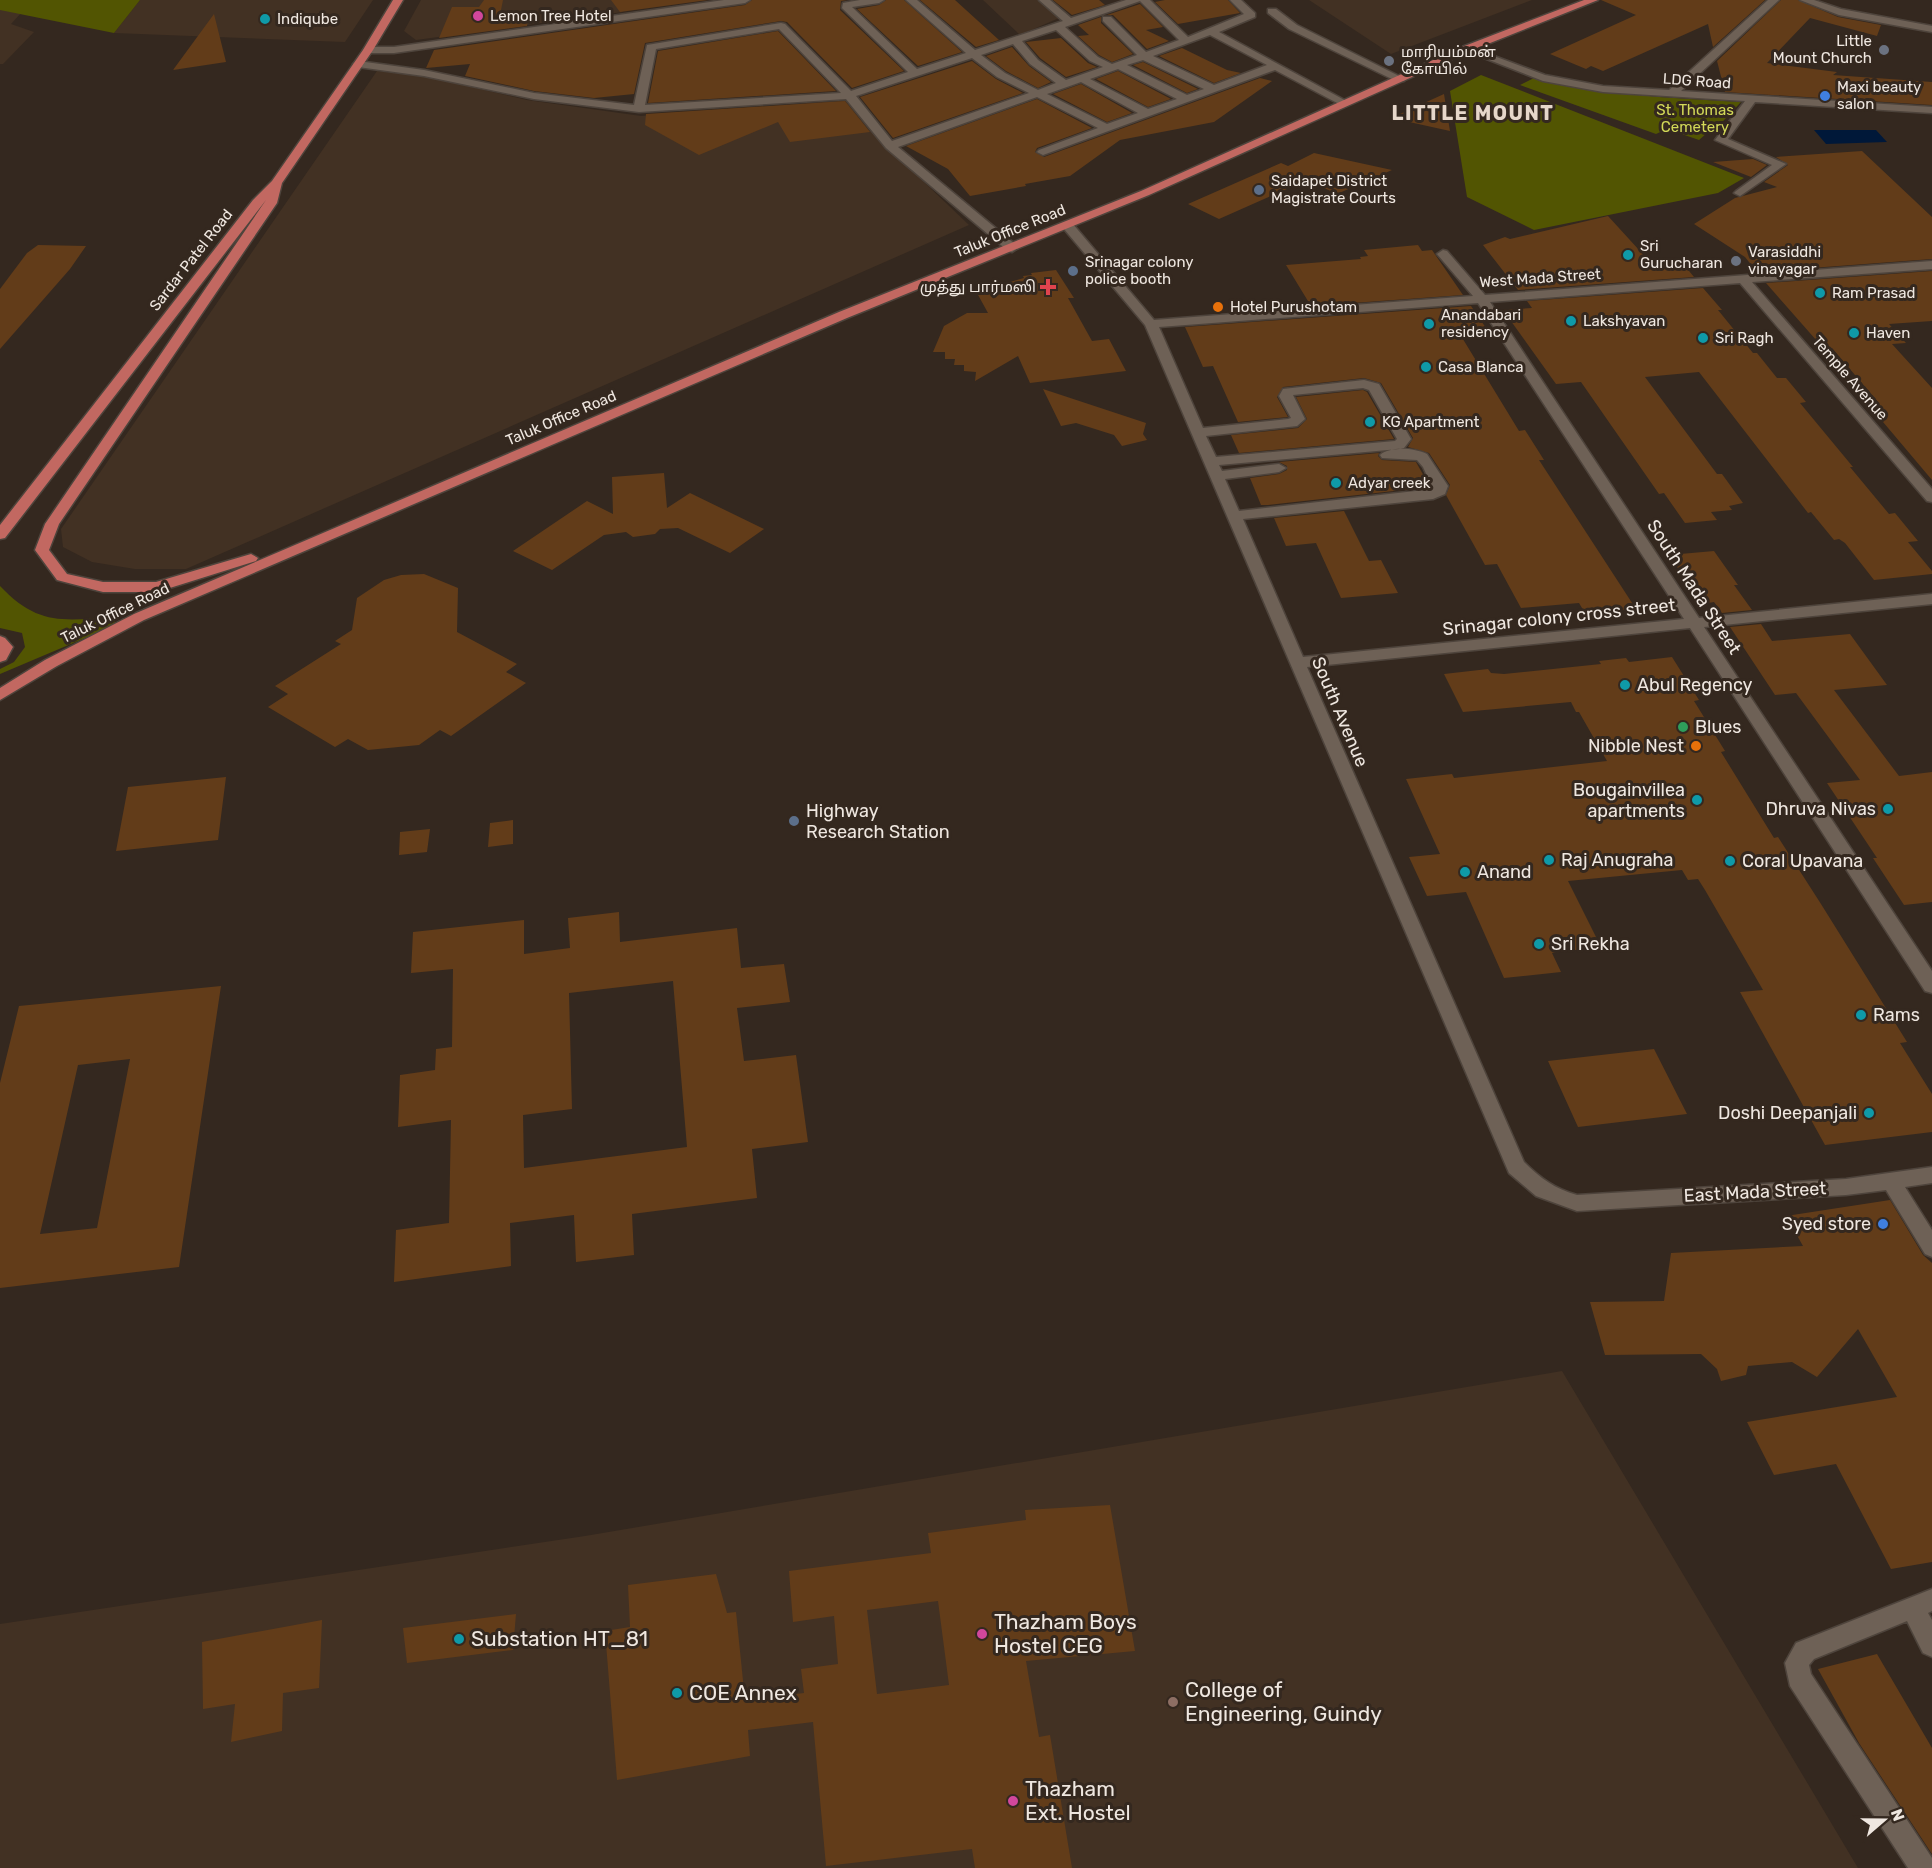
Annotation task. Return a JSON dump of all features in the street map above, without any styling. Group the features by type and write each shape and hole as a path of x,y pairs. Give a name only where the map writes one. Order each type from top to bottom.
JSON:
{"main road":[{"name":"Sardar Patel Road","path":"0,535 257,202 276,183 368,50 398,0"},
{"path":"1345,104 1466,49 1593,0"},
{"name":"Taluk Office Road","path":"0,695 51,663 139,617 843,315 1068,226 1345,104"},
{"path":"276,183 271,203 52,524 42,550 62,577 103,587 157,587 366,520"},
{"path":"0,641 5,647 0,657"}],"street":[{"path":"368,50 394,50 745,0"},
{"path":"879,0 847,5 847,8 915,73"},
{"path":"911,0 1001,75 1041,93 1108,129"},
{"path":"1044,0 1070,21"},
{"path":"358,64 415,71 534,96 639,109 832,98 849,95 1136,0"},
{"path":"1144,0 1186,41"},
{"path":"890,146 1186,41 1251,15 1235,0"},
{"path":"1670,95 1774,0"},
{"path":"1805,0 1839,12 1932,28"},
{"path":"1272,11 1293,27 1306,31 1400,79"},
{"path":"1107,19 1144,56 1214,89"},
{"path":"639,109 651,48 781,26 849,95 890,146 1012,248"},
{"path":"1059,26 1094,59 1186,99"},
{"path":"1210,31 1345,104"},
{"path":"1015,40 1034,62 1064,84"},
{"name":"LDG Road","path":"1466,49 1543,78 1603,89 1932,110"},
{"path":"1043,152 1275,66"},
{"path":"1081,78 1148,114"},
{"path":"1740,193 1780,164 1721,140 1751,100"},
{"name":"South Avenue","path":"1068,226 1151,324 1516,1167 1537,1188 1556,1199 1577,1203"},
{"name":"South Mada Street","path":"1443,254 1482,299 1932,986"},
{"name":"West Mada Street","path":"1151,324 1932,265"},
{"name":"Temple Avenue","path":"1743,279 1932,498"},
{"path":"1198,433 1296,421 1298,419 1286,396 1294,390 1364,384 1374,387 1404,439 1399,446 1235,460 1213,469"},
{"path":"1213,469 1418,453 1425,457 1442,486 1440,491 1433,495 1234,516"},
{"name":"Srinagar colony cross street","path":"1297,663 1932,599"},
{"name":"East Mada Street","path":"1577,1203 1846,1187 1932,1175"},
{"path":"1891,1181 1932,1248"},
{"path":"1923,1868 1799,1678 1797,1663 1805,1651 1922,1604 1932,1645"}],"shaded area":[{"path":"140,0 373,0 345,42 114,33"},
{"path":"421,0 614,0 623,12 416,40 404,31"},
{"path":"983,0 1053,0 1059,18 1020,35"},
{"path":"1309,0 1532,0 1391,54"},
{"path":"0,8 22,12 11,24 34,32 3,64 0,64"},
{"path":"377,71 429,77 527,100 641,116 849,100 880,140 969,225 186,569 135,569 92,562 63,547 61,529"},
{"name":"College of Engineering, Guindy","path":"1562,1371 1858,1868 0,1868 0,1624 585,1536"}],"green space":[{"path":"0,0 140,0 114,33 0,10"},
{"path":"1481,75 1744,178 1718,193 1534,230 1467,197 1450,91"},
{"name":"St. Thomas Cemetery","path":"1534,78 1610,92 1741,102 1711,134 1707,133 1699,140 1667,129 1656,134 1520,85"},
{"path":"0,586 26,608 51,618 112,617 117,619 111,627 0,674 0,669 14,662 25,647 22,633 0,628"}],"water":[{"path":"1814,130 1876,130 1887,142 1826,144"}],"building":[{"path":"484,0 503,0 500,15 529,12 527,26 439,38 452,7 479,7"},
{"path":"611,0 708,0 620,12"},
{"path":"752,0 847,0 841,1 840,10 904,71 852,88 787,22 781,21 645,43 634,94 594,98 534,91 465,76 470,64 426,68 434,50 745,5"},
{"path":"886,0 904,0 962,52 918,66 857,9 879,5"},
{"path":"920,0 955,0 999,40 976,47"},
{"path":"1053,0 1099,0 1105,5 1072,15"},
{"path":"1228,0 1240,13 1178,24 1155,2"},
{"path":"1601,0 1765,0 1713,47 1708,24 1603,71 1591,66 1586,69 1550,54 1636,15"},
{"path":"1781,0 1798,0 1838,17 1881,25 1877,36 1810,18 1767,63 1837,72 1833,75 1932,82 1932,105 1725,92 1717,61"},
{"path":"1140,4 1163,27 1146,30 1169,41 1147,49 1113,15 1107,15"},
{"path":"214,14 226,62 173,70"},
{"path":"1101,17 1101,23 1133,54 1112,62 1099,55 1078,36 1089,35 1078,25"},
{"path":"778,31 836,91 648,103 658,51"},
{"path":"1061,38 1088,63 1097,67 1066,77 1040,58 1026,42"},
{"path":"1012,47 1029,66 1051,82 1038,88 1006,71 986,56"},
{"path":"1182,48 1227,70 1241,73 1214,83 1159,56"},
{"path":"972,61 996,79 1023,93 893,138 860,97"},
{"path":"1143,62 1198,89 1187,93 1133,65"},
{"path":"1118,71 1171,99 1148,107 1096,79"},
{"path":"1260,78 1272,81 1214,122 1120,140 1070,176 1025,184 1026,186 970,196 948,169 906,146 1037,99 1092,128 1037,148 1035,152 1044,157"},
{"path":"1081,84 1132,113 1107,122 1053,94"},
{"path":"1444,94 1450,131 1391,118"},
{"path":"845,101 870,132 790,142 778,122 699,155 645,125 646,114"},
{"path":"1862,151 1932,217 1932,259 1757,272 1745,257 1694,224 1735,198 1777,187 1764,182 1788,165 1776,157"},
{"path":"1314,153 1392,170 1337,194 1307,180 1219,219 1188,204 1281,163 1288,166"},
{"path":"1753,159 1767,165 1751,177 1713,162"},
{"path":"1608,216 1650,262 1680,260 1694,277 1518,290 1483,245 1505,237 1510,239"},
{"path":"38,245 86,246 70,269 0,349 0,289 27,253"},
{"path":"1418,245 1422,251 1432,250 1463,295 1311,306 1286,265 1361,259 1360,257 1368,256 1364,250"},
{"path":"1056,270 1074,298 1068,298 1092,341 1109,339 1126,371 1030,383 1018,356 975,381 976,372 964,371 964,365 954,365 955,359 945,359 945,352 933,352 944,326 967,313 988,313 977,293 1024,278 1023,276 1032,275 1031,273"},
{"path":"1932,271 1932,321 1889,324 1906,343 1892,344 1932,388 1932,480 1867,403 1878,402 1832,348 1824,349 1766,283"},
{"path":"1703,288 1753,353 1757,353 1777,378 1786,378 1806,402 1800,403 1853,467 1850,467 1889,514 1895,513 1918,541 1908,542 1932,574 1874,580 1845,543 1839,539 1834,540 1811,512 1808,513 1699,372 1645,377 1717,474 1722,474 1743,503 1729,506 1732,510 1711,512 1717,520 1685,523 1664,493 1659,494 1581,382 1556,384 1503,310 1532,308 1527,301"},
{"path":"1471,306 1486,328 1458,331 1519,431 1525,430 1544,460 1539,460 1636,609 1585,613 1579,603 1521,608 1497,564 1485,565 1446,495 1450,485 1429,453 1408,447 1413,438 1381,383 1364,378 1283,387 1277,397 1288,417 1238,422 1213,366 1203,367 1185,327"},
{"path":"1043,389 1146,423 1143,434 1147,440 1122,446 1114,435 1076,423 1061,426"},
{"name":"KG Apartment","path":"1363,390 1367,392 1394,439 1239,453 1231,435 1298,428 1307,419 1296,397"},
{"name":"Adyar creek","path":"1379,453 1378,456 1382,460 1416,462 1430,487 1261,505 1250,478 1279,474 1287,470 1287,466 1279,462"},
{"path":"664,473 667,508 690,493 764,529 730,553 678,528 660,529 655,534 633,537 626,532 604,535 552,570 513,551 587,501 613,514 612,477"},
{"path":"1344,511 1369,561 1381,560 1398,593 1341,598 1316,543 1286,546 1274,518"},
{"path":"1714,551 1752,610 1722,613 1714,602 1702,604 1669,555"},
{"path":"424,574 458,588 457,632 517,664 506,672 526,683 451,736 440,730 419,745 368,750 348,739 335,747 268,707 288,694 275,686 341,644 335,641 352,630 357,598 384,580 401,575"},
{"path":"1761,624 1772,641 1850,634 1887,685 1834,690 1899,776 1932,772 1932,902 1904,905 1873,858 1877,858 1827,783 1860,780 1796,693 1775,695 1730,627"},
{"path":"1672,657 1699,700 1694,701 1725,751 1721,752 1774,838 1778,837 1821,904 1907,1042 1900,1043 1932,1094 1932,1132 1825,1145 1740,992 1763,990 1698,879 1688,880 1682,870 1568,881 1597,939 1587,940 1591,948 1552,953 1561,972 1504,978 1466,892 1427,896 1409,857 1440,854 1406,779 1452,774 1454,778 1607,761 1571,702 1463,712 1444,674 1488,669 1491,673 1504,674 1601,664 1599,661 1626,658 1629,662"},
{"path":"226,777 218,840 116,851 128,787"},
{"path":"513,820 513,844 488,847 490,823"},
{"path":"430,829 427,852 399,855 400,832"},
{"path":"619,912 620,942 737,928 741,968 784,964 790,1002 737,1008 744,1061 796,1055 808,1142 752,1149 757,1198 632,1214 634,1255 576,1262 574,1215 510,1223 511,1266 394,1282 396,1230 449,1223 451,1120 398,1127 400,1075 435,1070 436,1049 452,1047 453,969 411,973 413,932 524,920 524,954 570,948 568,918","holes":["673,981 687,1147 524,1168 523,1115 572,1109 569,993"]},
{"path":"221,986 179,1267 0,1288 0,1083 19,1006","holes":["130,1059 97,1228 40,1234 78,1065"]},
{"path":"1654,1049 1687,1114 1578,1127 1548,1061"},
{"path":"1890,1200 1923,1255 1932,1263 1932,1562 1891,1569 1836,1464 1774,1475 1747,1422 1897,1397 1858,1329 1817,1377 1792,1362 1748,1366 1746,1375 1721,1381 1717,1369 1701,1354 1605,1355 1590,1302 1664,1301 1671,1253 1803,1246 1786,1216"},
{"path":"1110,1505 1135,1651 1026,1661 1039,1737 1050,1735 1072,1868 975,1868 972,1849 826,1866 813,1722 748,1730 750,1756 617,1780 605,1631 630,1627 628,1585 716,1574 727,1613 736,1612 745,1700 804,1693 801,1669 838,1664 834,1616 793,1622 789,1571 931,1553 928,1533 1026,1520 1025,1510","holes":["938,1601 949,1685 877,1694 867,1610"]},
{"name":"Substation HT_81","path":"516,1614 513,1650 407,1663 403,1628"},
{"path":"322,1620 319,1688 283,1693 282,1731 231,1742 235,1704 203,1709 202,1642"},
{"path":"1877,1654 1932,1748 1932,1854 1859,1743 1818,1669"}],"place":[{"name":"Lemon Tree Hotel","path":"478,16"},
{"name":"Indiqube","path":"265,19"},
{"name":"Little Mount Church","path":"1884,50"},
{"name":"மாரியம்மன் கோயில்","path":"1389,61"},
{"name":"Maxi beauty salon","path":"1825,96"},
{"name":"Saidapet District Magistrate Courts","path":"1259,190"},
{"name":"Sri Gurucharan","path":"1628,255"},
{"name":"Varasiddhi vinayagar","path":"1736,261"},
{"name":"Srinagar colony police booth","path":"1073,271"},
{"name":"முத்து பார்மஸி","path":"1048,287"},
{"name":"Ram Prasad","path":"1820,293"},
{"name":"Hotel Purushotam","path":"1218,307"},
{"name":"Lakshyavan","path":"1571,321"},
{"name":"Anandabari residency","path":"1429,324"},
{"name":"Haven","path":"1854,333"},
{"name":"Sri Ragh","path":"1703,338"},
{"name":"Casa Blanca","path":"1426,367"},
{"name":"KG Apartment","path":"1370,422"},
{"name":"Adyar creek","path":"1336,483"},
{"name":"Abul Regency","path":"1625,685"},
{"name":"Blues","path":"1683,727"},
{"name":"Nibble Nest","path":"1696,746"},
{"name":"Bougainvillea apartments","path":"1697,800"},
{"name":"Dhruva Nivas","path":"1888,809"},
{"name":"Highway Research Station","path":"794,821"},
{"name":"Raj Anugraha","path":"1549,860"},
{"name":"Coral Upavana","path":"1730,861"},
{"name":"Anand","path":"1465,872"},
{"name":"Sri Rekha","path":"1539,944"},
{"name":"Rams","path":"1861,1015"},
{"name":"Doshi Deepanjali","path":"1869,1113"},
{"name":"Syed store","path":"1883,1224"},
{"name":"Thazham Boys Hostel CEG","path":"982,1634"},
{"name":"Substation HT_81","path":"459,1639"},
{"name":"COE Annex","path":"677,1693"},
{"name":"College of Engineering, Guindy","path":"1173,1702"},
{"name":"Thazham Ext. Hostel","path":"1013,1801"}],"district":[{"name":"LITTLE MOUNT","path":"1473,113"}]}
